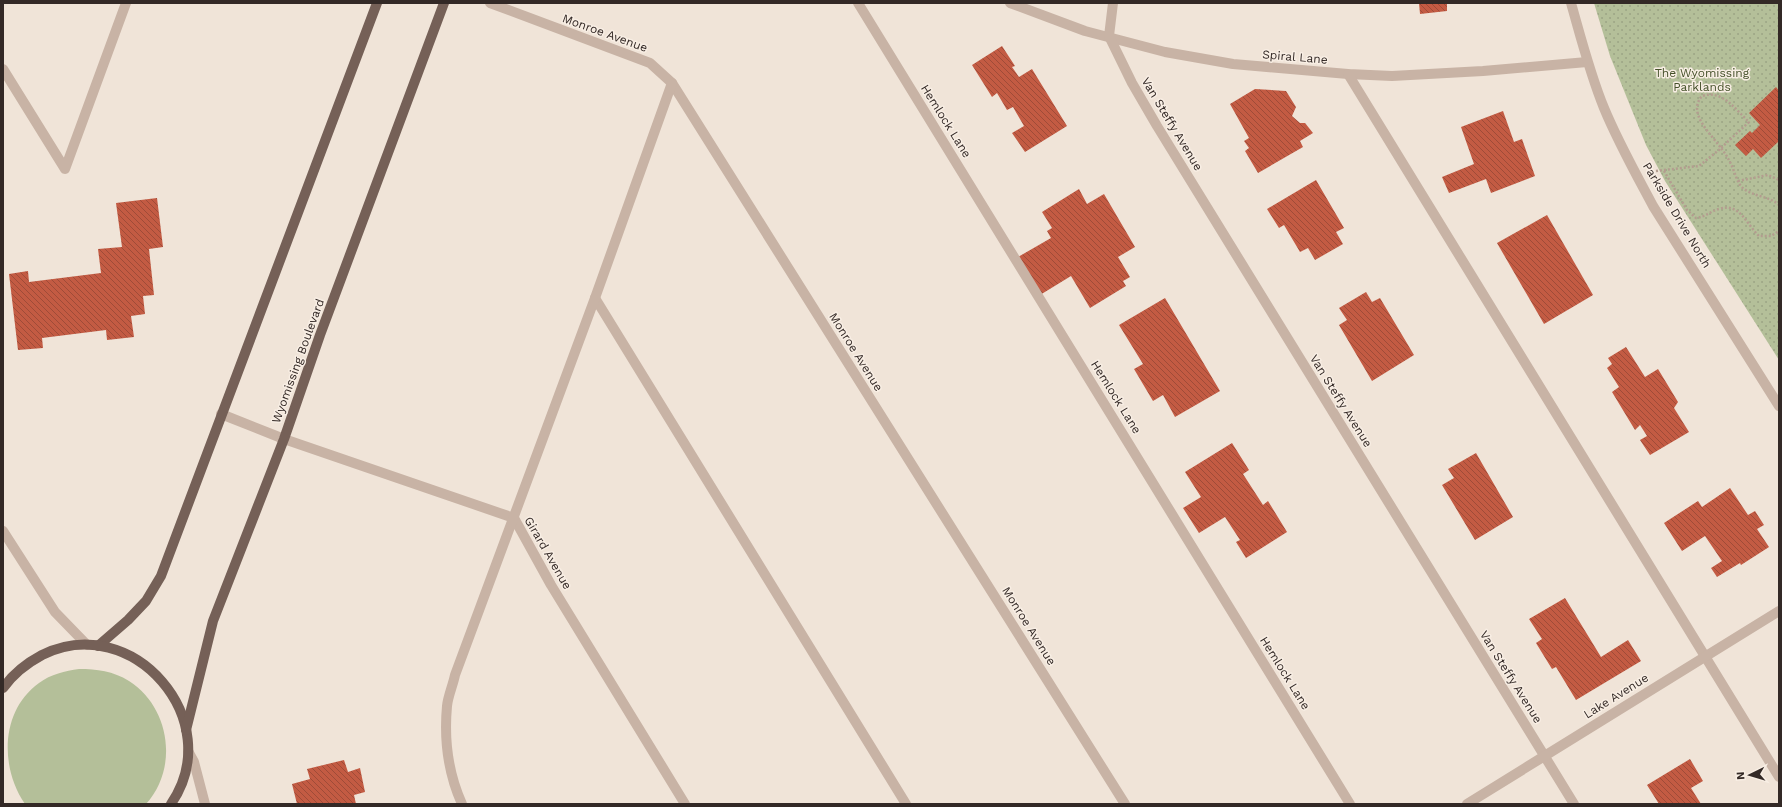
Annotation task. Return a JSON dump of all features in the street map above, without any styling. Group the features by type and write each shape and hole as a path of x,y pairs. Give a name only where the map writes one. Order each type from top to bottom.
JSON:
{"main road":[{"path":"98,646 141,606 160,576 377,3"},
{"name":"Wyomissing Boulevard","path":"186,730 213,621 284,439 323,328 444,3"},
{"path":"3,688 24,667 41,656 60,649 98,646 126,654 151,669 174,696 183,716 186,730 188,751 184,776 171,804"}],"street":[{"path":"3,69 65,169 126,3"},
{"name":"Monroe Avenue","path":"490,3 650,63 672,83 1126,804"},
{"name":"Hemlock Lane","path":"858,3 1350,804"},
{"name":"Spiral Lane","path":"1010,3 1085,31 1109,36 1165,52 1233,64 1348,74 1400,75 1483,71 1587,62"},
{"path":"1109,36 1113,3"},
{"name":"Parkside Drive North","path":"1571,3 1587,62 1604,109 1653,206 1779,406"},
{"name":"Van Steffy Avenue","path":"1109,36 1132,83 1157,126 1574,804"},
{"path":"1348,74 1779,777"},
{"path":"462,804 457,794 446,745 448,704 455,675 595,298 672,83"},
{"path":"595,298 906,804"},
{"name":"Girard Avenue","path":"221,414 284,439 514,518 551,585 685,804"},
{"path":"3,532 55,612 87,646"},
{"name":"Lake Avenue","path":"1467,804 1779,611"},
{"path":"188,751 194,762 205,804"}],"path":[{"path":"1779,205 1768,198 1744,189 1738,181 1731,164 1721,148 1697,114 1698,101 1702,96 1709,93 1726,100 1749,122 1721,148 1699,166 1664,171 1687,210 1696,218 1702,217 1721,208 1729,207 1736,209 1759,236 1771,236 1779,231"},
{"path":"1738,181 1768,175 1779,180"}],"green space":[{"name":"The Wyomissing Parklands","path":"1594,3 1779,3 1779,360 1665,181 1646,145 1610,56"},
{"path":"79,669 105,671 117,675 129,681 143,692 154,706 161,722 165,739 166,756 163,773 156,789 146,804 25,804 17,790 11,774 8,757 8,740 11,724 17,709 26,695 48,677 58,673"}],"building":[{"path":"1419,3 1447,3 1447,11 1420,14"},
{"path":"1002,46 1015,66 1012,67 1019,77 1032,69 1067,126 1025,152 1012,133 1024,126 1013,107 1007,110 997,93 992,97 972,65"},
{"path":"1776,87 1779,91 1779,143 1778,142 1761,158 1753,149 1746,156 1735,145 1750,131 1752,133 1760,125 1749,113"},
{"path":"1255,89 1286,91 1296,107 1292,116 1300,123 1305,123 1313,133 1300,141 1303,147 1258,173 1245,151 1249,148 1244,141 1249,138 1230,104"},
{"path":"1503,111 1514,142 1522,139 1535,176 1491,193 1486,179 1449,193 1442,177 1474,164 1461,127"},
{"path":"1316,180 1344,228 1336,232 1343,244 1315,260 1308,248 1300,252 1284,225 1279,228 1267,209"},
{"path":"1079,189 1087,204 1104,194 1135,247 1118,257 1130,277 1123,281 1126,286 1090,308 1071,276 1040,295 1018,257 1051,238 1047,231 1052,228 1042,212"},
{"path":"157,198 163,247 149,249 154,295 143,296 145,314 131,316 134,337 107,340 106,330 42,338 43,348 18,350 9,274 28,271 29,282 101,273 98,249 122,247 116,203"},
{"path":"1547,215 1593,295 1544,324 1497,243"},
{"path":"1366,292 1372,302 1380,298 1414,355 1372,381 1339,325 1347,320 1339,308"},
{"path":"1165,298 1220,391 1175,417 1163,395 1153,401 1134,369 1143,364 1119,325"},
{"path":"1626,347 1645,377 1658,369 1678,402 1674,408 1689,432 1650,455 1640,440 1647,436 1640,425 1635,430 1612,392 1619,387 1607,368 1612,364 1608,358"},
{"path":"1232,443 1249,470 1243,474 1263,505 1268,501 1287,532 1246,558 1236,542 1240,540 1225,517 1199,533 1183,508 1201,497 1185,472"},
{"path":"1476,453 1513,517 1475,540 1442,485 1454,478 1448,469"},
{"path":"1730,488 1748,515 1755,511 1764,525 1757,529 1769,547 1741,565 1740,563 1717,577 1711,568 1722,561 1705,536 1682,551 1664,523 1698,501 1702,507"},
{"path":"1565,598 1601,657 1628,640 1641,661 1576,700 1556,667 1552,669 1536,643 1542,639 1529,619"},
{"path":"1690,759 1703,781 1691,788 1701,804 1659,804 1647,785"},
{"path":"344,760 348,772 360,768 365,792 354,795 356,804 297,804 292,784 310,779 307,769"}]}
